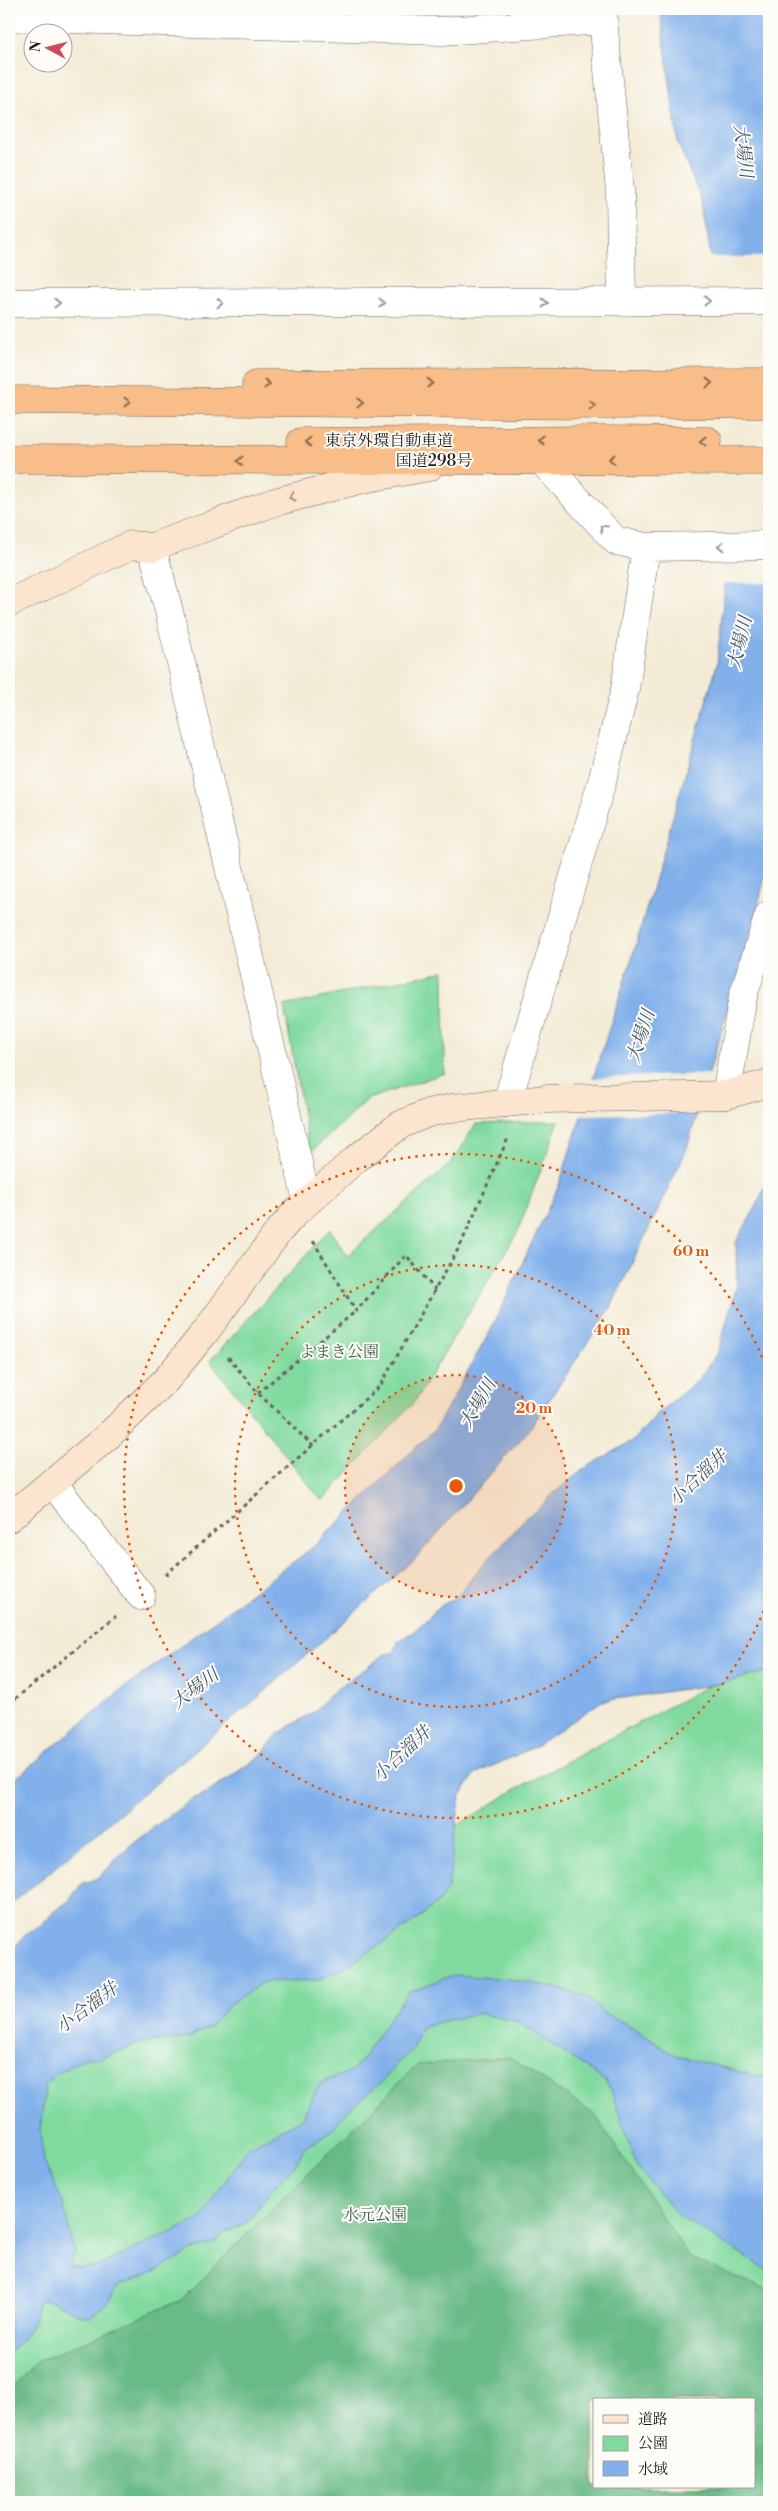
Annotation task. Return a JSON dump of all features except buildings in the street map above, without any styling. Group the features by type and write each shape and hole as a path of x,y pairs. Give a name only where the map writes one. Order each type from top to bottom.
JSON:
{"highway":[{"path":"9,384 769,382"},
{"path":"9,400 595,405 769,404"},
{"name":"東京外環自動車道","path":"9,444 604,440 769,442"},
{"name":"国道298号","path":"9,460 460,462 540,459 769,461"}],"street":[{"path":"9,17 442,31 603,14 620,191 622,302"},
{"path":"9,303 769,301"},
{"path":"540,459 616,541 646,547 769,545"},
{"path":"9,603 131,545 152,547 275,502 363,479 460,462"},
{"path":"152,547 170,616 301,1207"},
{"path":"526,1101 625,689 646,547"},
{"path":"719,1095 743,996 769,915"},
{"path":"9,1518 108,1436 159,1386 206,1331 279,1231 301,1207 400,1125 428,1113 452,1108 526,1101 719,1095 769,1083"},
{"path":"52,1482 141,1596"}],"path":[{"path":"9,1704 141,1596 380,1386 461,1244 526,1101"},
{"path":"301,1207 356,1311"},
{"path":"258,1393 356,1311 406,1255 435,1290"},
{"path":"206,1331 258,1393 312,1446"}],"green space":[{"path":"444,971 445,1073 368,1099 310,1153 284,1006"},
{"name":"よまき公園","path":"559,1121 517,1233 415,1401 322,1501 210,1361 330,1229 347,1256 451,1163 476,1124"},
{"name":"水元公園","path":"769,1653 769,2502 9,2502 9,2112 22,2095 516,1789"},
{"path":"509,2057 594,2114 689,2257 769,2291 769,2502 9,2502 9,2393 34,2363 181,2300 417,2065"}],"water":[{"name":"大場川","path":"660,9 769,9 769,860 757,910 686,1151 610,1309 529,1430 416,1558 261,1695 9,1906 9,1784 119,1692 312,1548 436,1428 492,1328 559,1185 636,945 717,664 732,513 735,377 710,252 703,204 678,143"},
{"name":"小合溜井","path":"769,1176 769,1671 719,1684 602,1701 536,1746 475,1774 460,1797 448,1889 437,1903 407,1927 341,1970 316,1980 263,1982 231,2003 210,2027 189,2038 140,2043 99,2059 86,2057 55,2075 45,2086 40,2130 43,2160 62,2200 75,2253 69,2266 80,2268 98,2266 200,2219 249,2146 301,2120 320,2083 354,2070 408,1992 453,1975 508,1979 554,1987 586,1997 603,2012 632,2027 677,2056 761,2077 769,2076 769,2269 757,2264 678,2215 637,2167 611,2090 605,2081 519,2022 478,2013 423,2026 412,2050 396,2064 384,2080 347,2111 334,2128 316,2142 305,2146 295,2165 272,2189 246,2223 224,2233 215,2243 193,2250 161,2269 117,2287 111,2299 90,2317 77,2314 58,2303 45,2300 39,2301 32,2323 25,2336 9,2351 9,1954 27,1933 41,1925 57,1909 69,1901 82,1883 100,1876 121,1854 147,1833 192,1799 206,1794 260,1756 278,1734 315,1711 328,1696 385,1654 395,1652 398,1641 413,1632 442,1605 458,1596 480,1567 526,1517 536,1511 554,1493 584,1469 634,1440 657,1414 698,1380 718,1352 737,1285 736,1242 756,1207"}],"pier":[{"path":"708,257 769,257 769,583 722,583 729,513 732,377"},
{"path":"711,1074 700,1113 579,1115 591,1078"}]}
